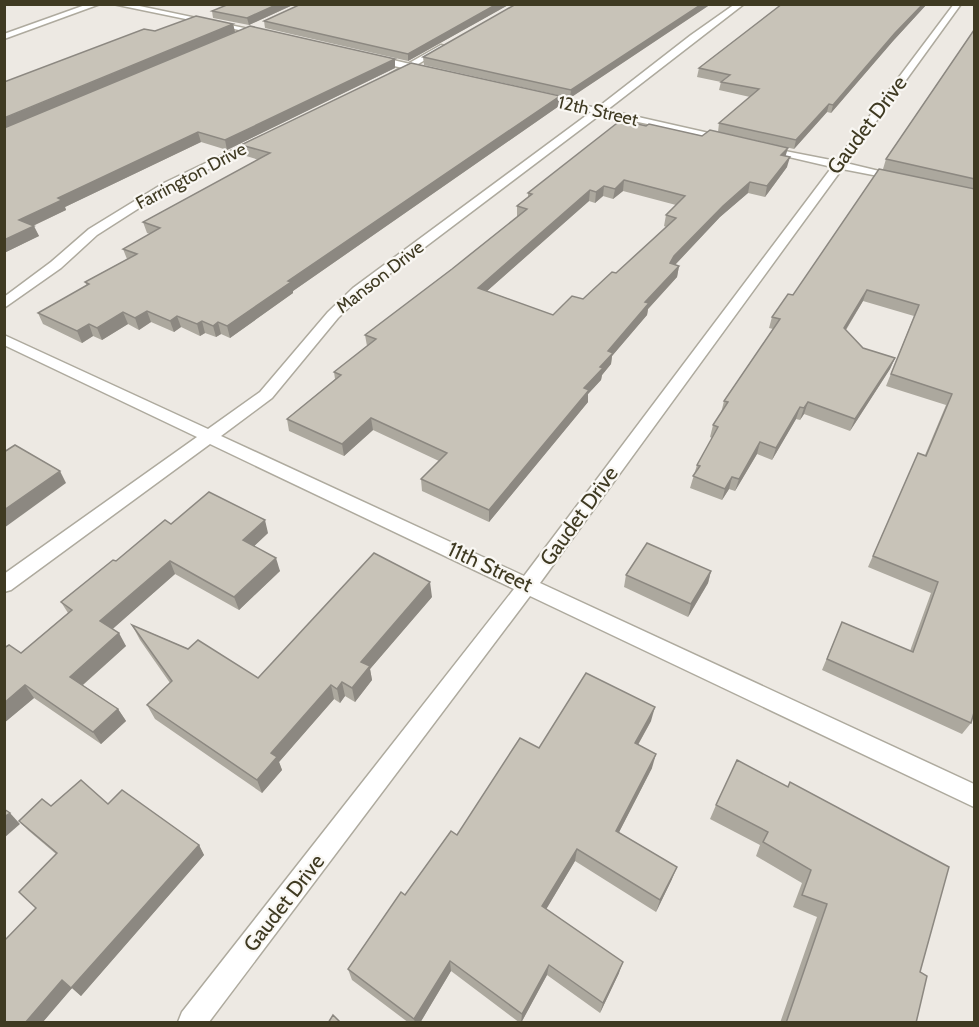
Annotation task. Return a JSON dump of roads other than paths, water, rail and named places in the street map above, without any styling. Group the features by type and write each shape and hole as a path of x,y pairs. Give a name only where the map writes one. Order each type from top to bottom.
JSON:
{"street":[{"path":"4,37 98,4"},
{"path":"116,4 274,35"},
{"name":"Manson Drive","path":"4,585 210,438 273,388 304,352 335,310 358,291 599,111 693,37 741,4"},
{"name":"Gaudet Drive","path":"192,1023 528,585 958,4"},
{"path":"230,39 271,22"},
{"path":"388,77 450,44"},
{"path":"364,56 443,75"},
{"name":"12th Street","path":"521,93 735,142"},
{"name":"Farrington Drive","path":"4,304 57,265 93,232 168,185 273,133"},
{"path":"747,144 906,180"},
{"name":"11th Street","path":"4,339 210,438 975,796"}]}
